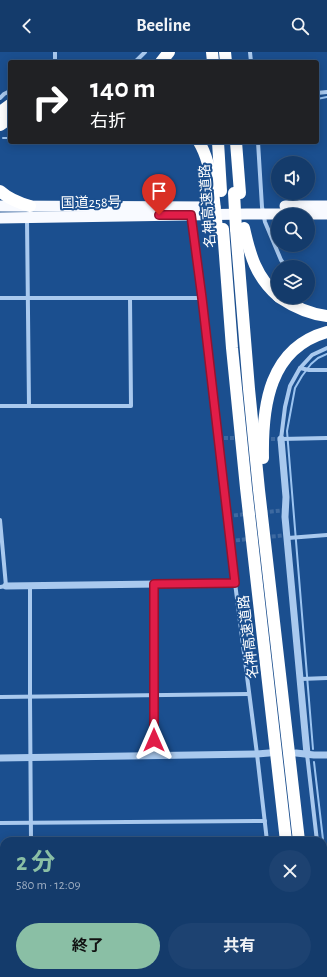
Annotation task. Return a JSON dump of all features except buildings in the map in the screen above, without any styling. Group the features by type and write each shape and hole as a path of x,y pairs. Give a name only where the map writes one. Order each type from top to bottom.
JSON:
{"highway":[{"path":"164,60 170,52"},
{"path":"200,144 205,154 211,178 217,191"},
{"name":"名神高速道路","path":"218,144 217,191 220,229 246,488 286,837"},
{"name":"名神高速道路","path":"230,144 237,193"},
{"path":"236,144 237,193 240,228 256,268 271,289"},
{"path":"0,191 28,212"},
{"name":"国道258号","path":"0,206 28,212"},
{"name":"国道258号","path":"0,218 28,212 262,210 327,206"},
{"name":"国道258号","path":"262,210 327,214"},
{"name":"名神高速道路","path":"240,228 250,397 259,490 299,837"},
{"path":"289,304 308,312 327,316"},
{"path":"283,705 283,672 265,494 263,444 265,414 272,384 282,362 303,342 318,334 327,332"}],"street":[{"path":"137,60 145,52"},
{"path":"0,98 8,92"},
{"path":"258,144 264,222 281,260"},
{"path":"190,211 202,298 235,583 258,754 267,837"},
{"path":"28,212 28,406"},
{"path":"0,298 202,298"},
{"path":"0,406 130,406 130,298"},
{"path":"317,837 307,754 303,679 290,538 285,518 286,497 283,439 285,407 290,386 312,355 327,348"},
{"path":"302,368 309,370 327,370"},
{"path":"283,439 327,438"},
{"path":"0,520 3,587 235,583"},
{"path":"290,538 327,535"},
{"path":"153,756 154,584"},
{"path":"30,586 31,837"},
{"path":"303,679 327,678"},
{"path":"0,697 249,694"},
{"path":"296,752 314,756 327,755"},
{"path":"0,758 269,753"},
{"path":"0,823 265,821"}],"waterway":[{"path":"319,99 327,97"},
{"path":"3,138 8,138"},
{"path":"313,749 287,431 295,388 311,364 318,358 327,354"},
{"path":"314,762 323,837"}],"tunnel":[{"path":"218,438 240,438"},
{"path":"265,439 281,439"},
{"path":"228,516 286,510"},
{"path":"230,541 287,535"}],"route":[{"path":"154,740 154,584 235,583 191,215 159,215"}]}
